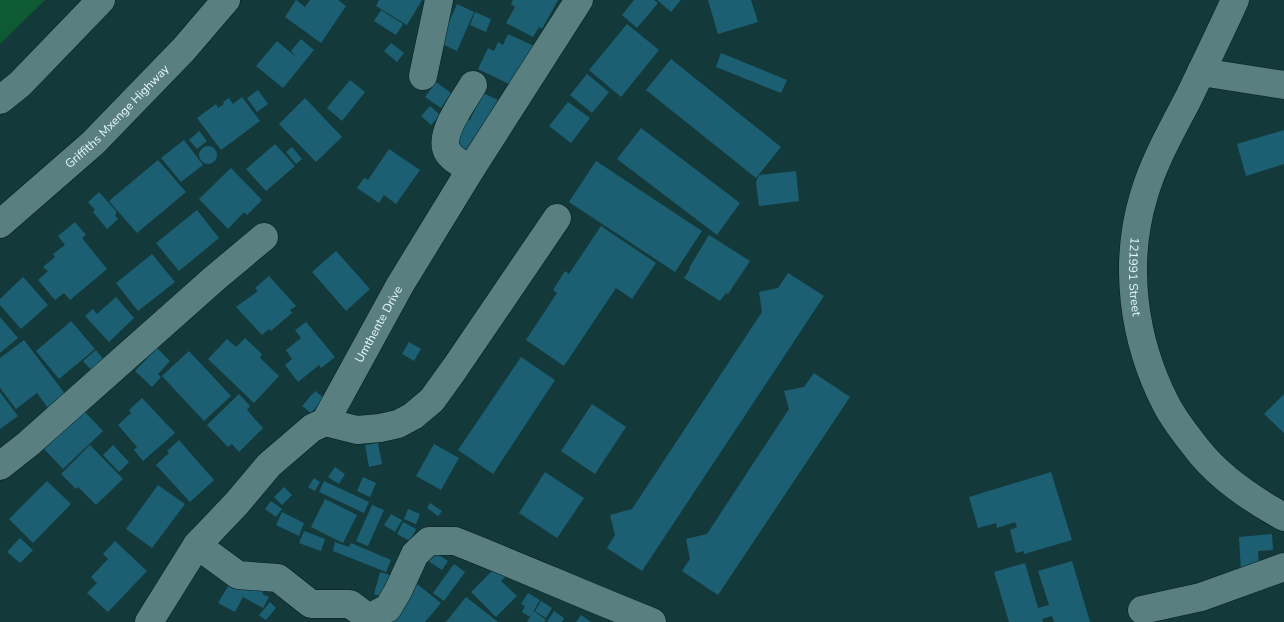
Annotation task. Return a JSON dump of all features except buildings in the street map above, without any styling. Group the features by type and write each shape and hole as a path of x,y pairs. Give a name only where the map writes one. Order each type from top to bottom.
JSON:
{"street":[{"path":"0,100 20,84 101,0"},
{"name":"Griffiths Mxenge Highway","path":"0,224 93,143 184,49 226,0"},
{"path":"423,76 439,0"},
{"name":"Umthente Drive","path":"149,622 197,545 237,503 269,465 312,428 325,422 400,285 579,0"},
{"name":"121991 Street","path":"1236,0 1158,158 1144,195 1134,237 1132,280 1147,362 1166,405 1199,451 1232,482 1260,504 1284,517"},
{"path":"1201,72 1284,85"},
{"path":"472,169 450,156 446,150 445,142 450,124 474,85"},
{"path":"325,422 357,430 380,428 398,424 413,416 432,400 557,218"},
{"path":"0,466 28,444 264,237"},
{"path":"197,545 238,575 278,578 311,604 350,604 371,620 388,608 415,554 429,542 455,541 652,622"},
{"path":"1142,610 1201,597 1284,567"}],"green space":[{"path":"0,0 45,0 0,44"}]}
